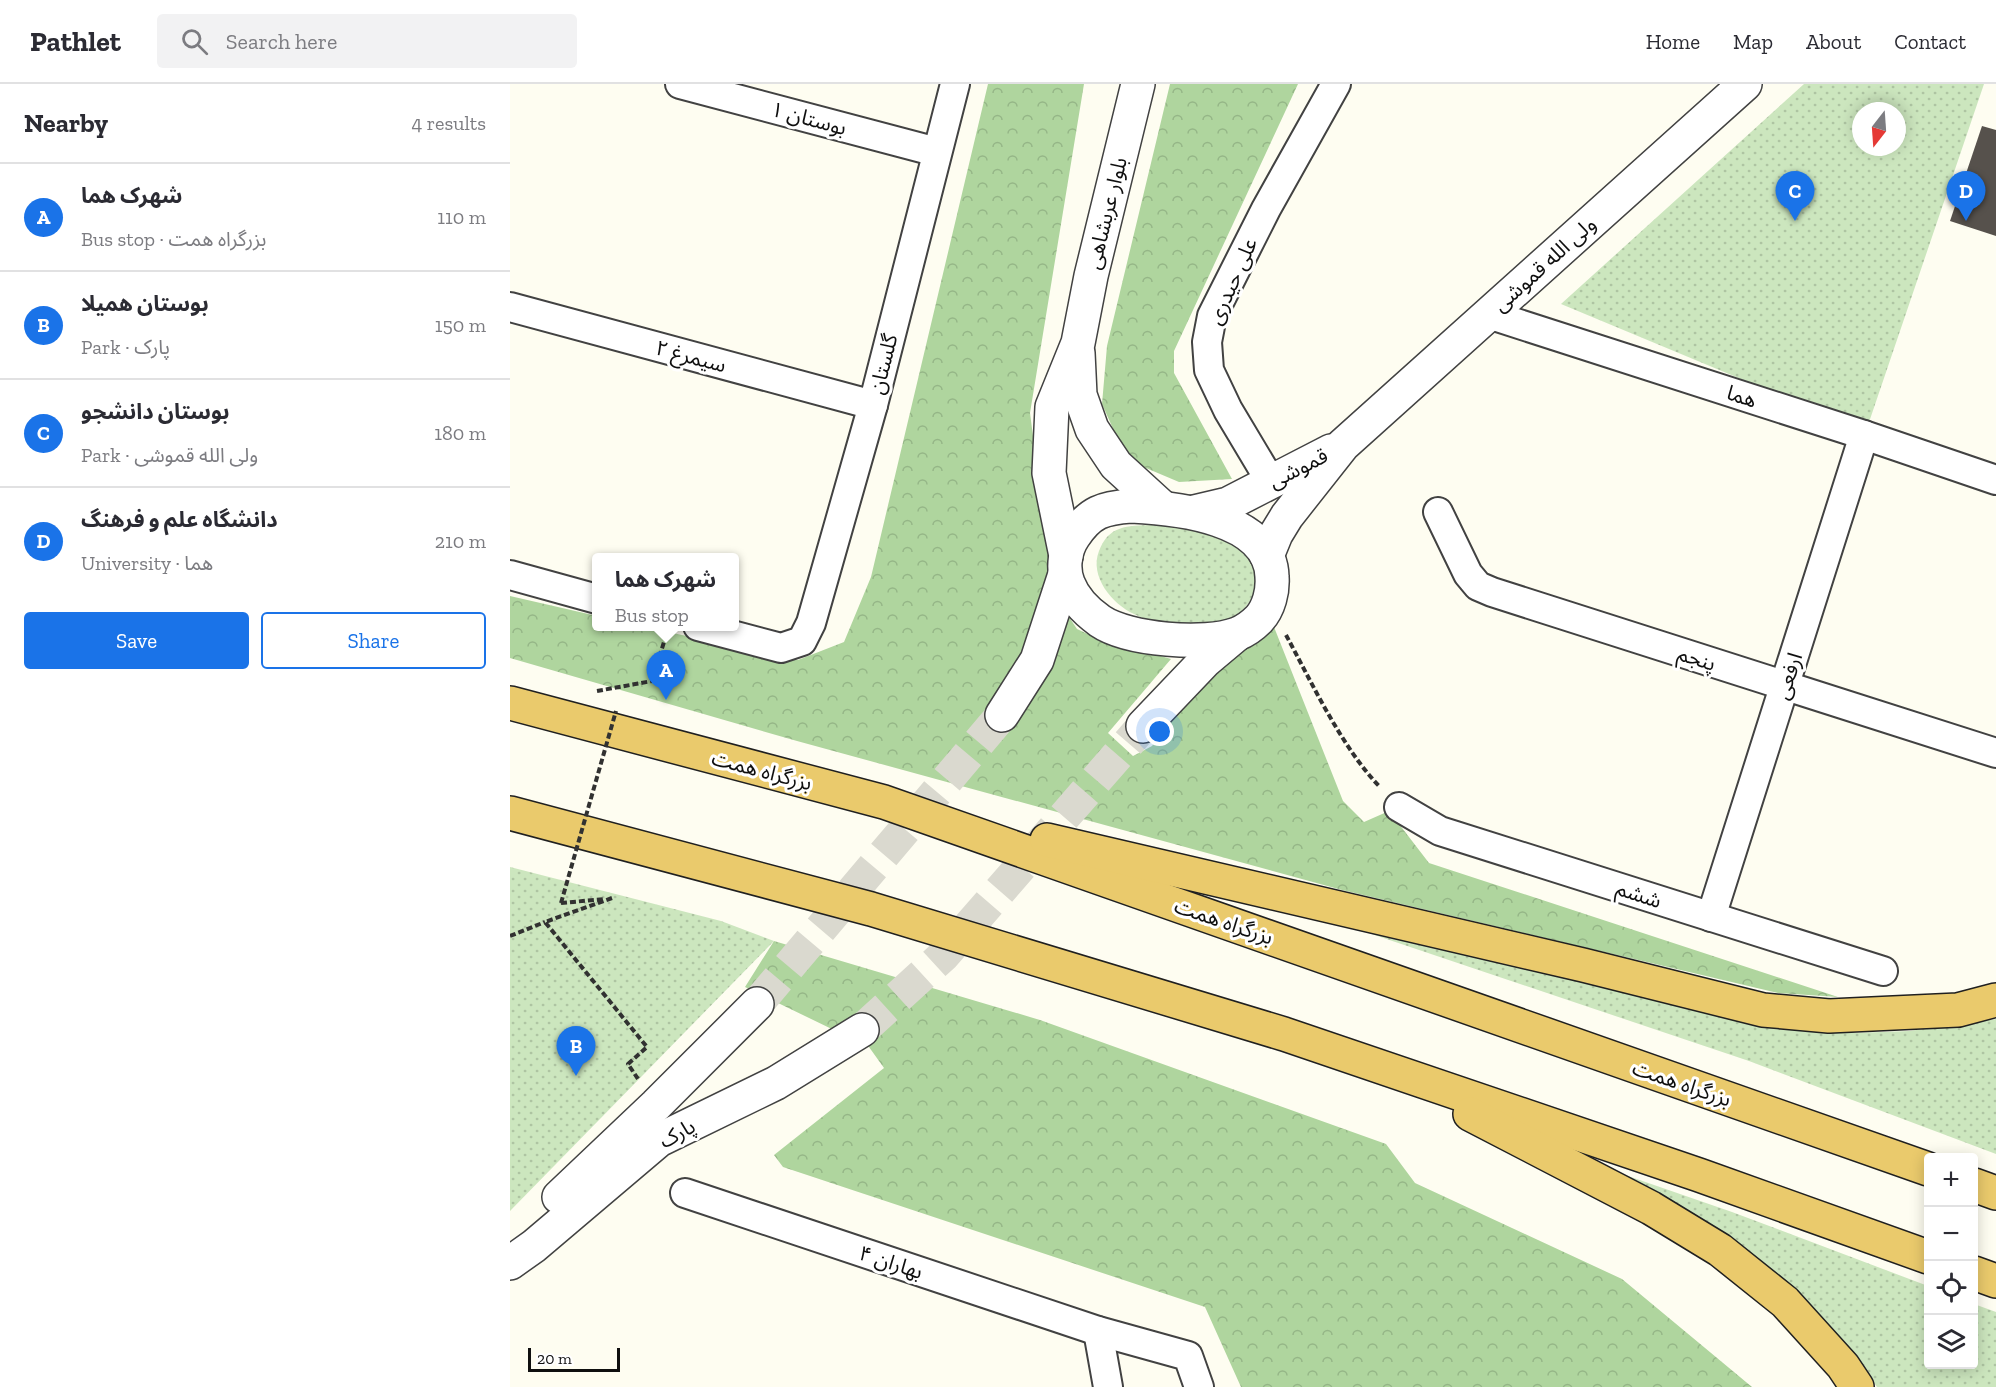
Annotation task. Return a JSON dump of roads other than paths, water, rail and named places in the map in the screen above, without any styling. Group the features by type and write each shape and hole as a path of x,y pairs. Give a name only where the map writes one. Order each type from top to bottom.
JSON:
{"highway":[{"name":"بزرگراه همت","path":"510,703 884,802 1924,1167"},
{"path":"884,802 1583,965 1763,1010 1841,1015 1958,1010 1996,1000"},
{"path":"510,813 871,909 1272,1030 1699,1175 1924,1255"},
{"path":"1384,1068 1651,1208 1720,1250 1785,1302 1843,1366 1857,1387"},
{"path":"1978,1186 1996,1193"},
{"path":"1978,1274 1996,1281"}],"street":[{"name":"بوستان ۱","path":"680,84 937,152"},
{"name":"گلستان","path":"714,631 781,648 802,641 811,623 873,405 955,84"},
{"name":"بلوار عربشاهی","path":"1065,565 1049,473 1052,407 1078,343 1091,276 1138,84"},
{"name":"علی حیدری","path":"1271,482 1228,410 1209,370 1207,342 1212,316 1217,305 1266,209 1336,84"},
{"name":"ولی الله قموشی","path":"1343,445 1745,84"},
{"name":"سیمرغ ۲","path":"510,307 873,405"},
{"name":"هما","path":"1488,314 1996,480"},
{"name":"بلوار عربشاهی","path":"1078,343 1080,395 1092,429 1116,465 1178,510"},
{"name":"ارفعی","path":"1711,917 1864,435"},
{"name":"قموشی","path":"1178,510 1228,504 1343,445"},
{"name":"قموشی","path":"1267,556 1287,516 1343,445"},
{"path":"1002,715 1037,660 1072,539 1095,512 1113,507 1178,510 1225,523 1251,535 1267,556 1272,571 1273,587 1269,603 1261,617 1205,661 1143,726"},
{"name":"پنجم","path":"1438,513 1468,574 1478,586 1996,753"},
{"path":"1065,565 1071,591 1082,607 1101,622 1144,636 1168,639 1200,640 1236,635"},
{"path":"510,575 592,598"},
{"name":"ششم","path":"1399,807 1440,831 1883,971"},
{"name":"پارک","path":"510,1248 522,1233 656,1105 757,1004"},
{"name":"پارک","path":"510,1263 534,1246 659,1140 776,1083 862,1030"},
{"name":"بهاران ۴","path":"685,1193 1098,1330 1188,1356 1199,1387"},
{"path":"1098,1330 1108,1387"}],"tunnel":[{"path":"757,1004 1002,715"},
{"path":"862,1030 944,955 1143,726"}],"place":[{"name":"بوستان دانشجو","path":"1795,221"},
{"name":"دانشگاه علم و فرهنگ","path":"1966,221"},
{"name":"شهرک هما","path":"666,700"},
{"name":"بوستان همیلا","path":"576,1076"}]}
